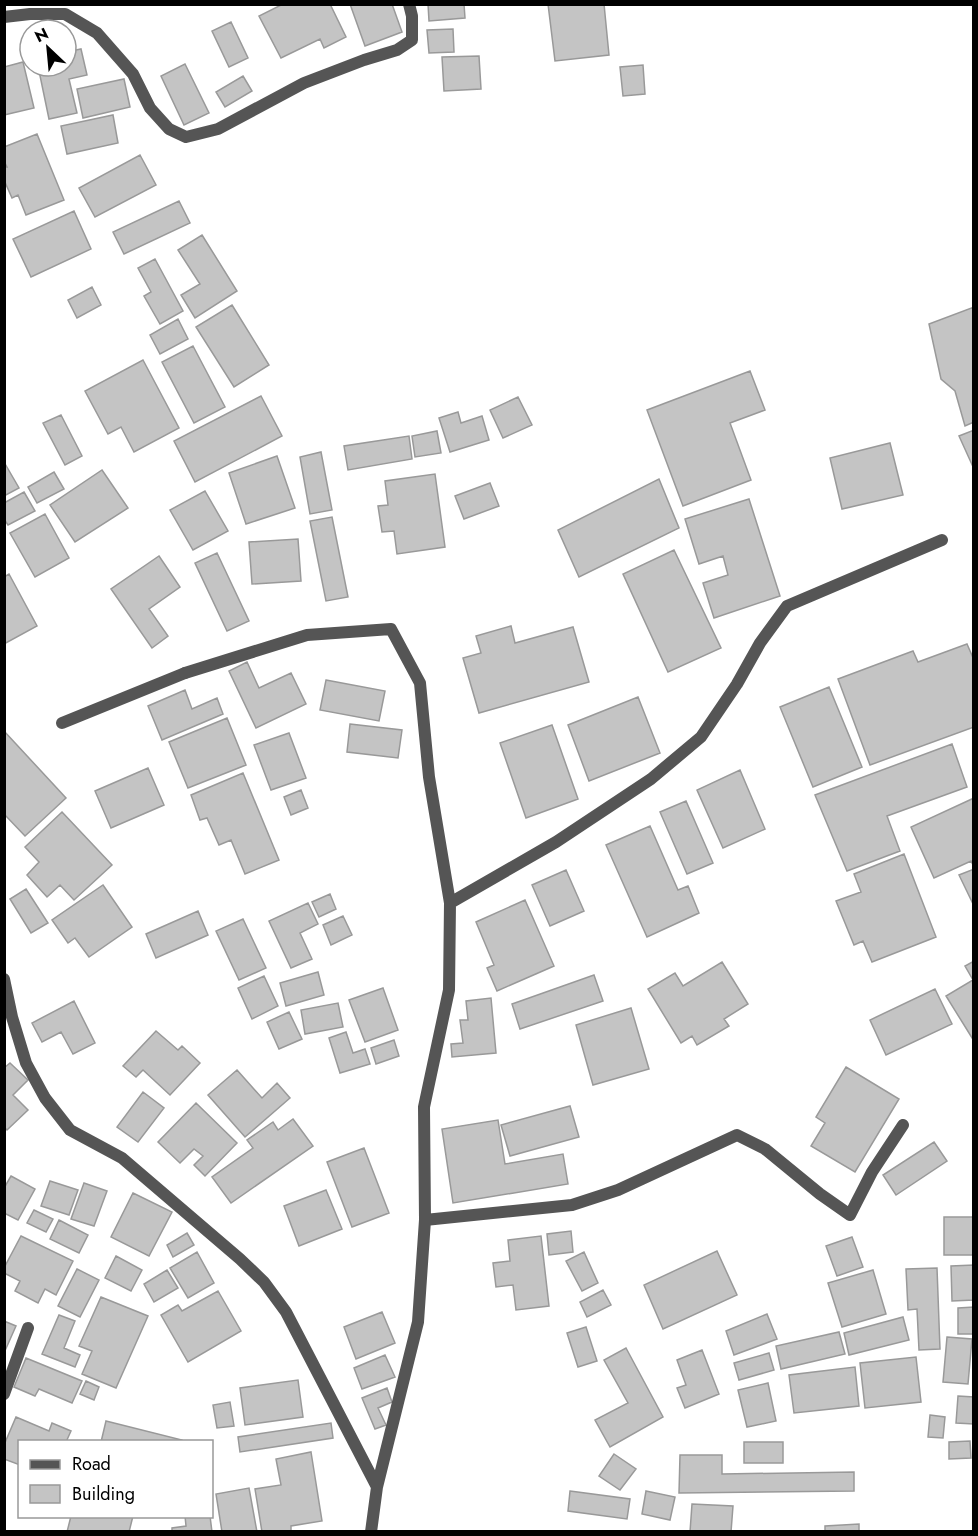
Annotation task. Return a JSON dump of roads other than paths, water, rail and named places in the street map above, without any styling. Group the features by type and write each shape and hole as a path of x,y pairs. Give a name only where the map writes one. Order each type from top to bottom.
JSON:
{"street":[{"path":"4,17 65,14 97,33 133,74 150,108 169,129 186,137 218,129 304,83 364,60 398,50 412,40 412,16 409,4"},
{"path":"450,903 556,842 651,779 702,737 737,684 760,642 787,606 942,540"},
{"path":"62,723 185,673 307,635 391,629 420,683 429,777 450,903 449,990 424,1107 425,1220 418,1322 377,1487 371,1532"},
{"path":"4,979 26,1064 45,1098 70,1130 122,1158 264,1282 286,1312 377,1487"},
{"path":"425,1220 572,1205 618,1190 737,1135 765,1149 820,1194 850,1215 872,1172 903,1125"},
{"path":"4,1394 28,1328"}]}
